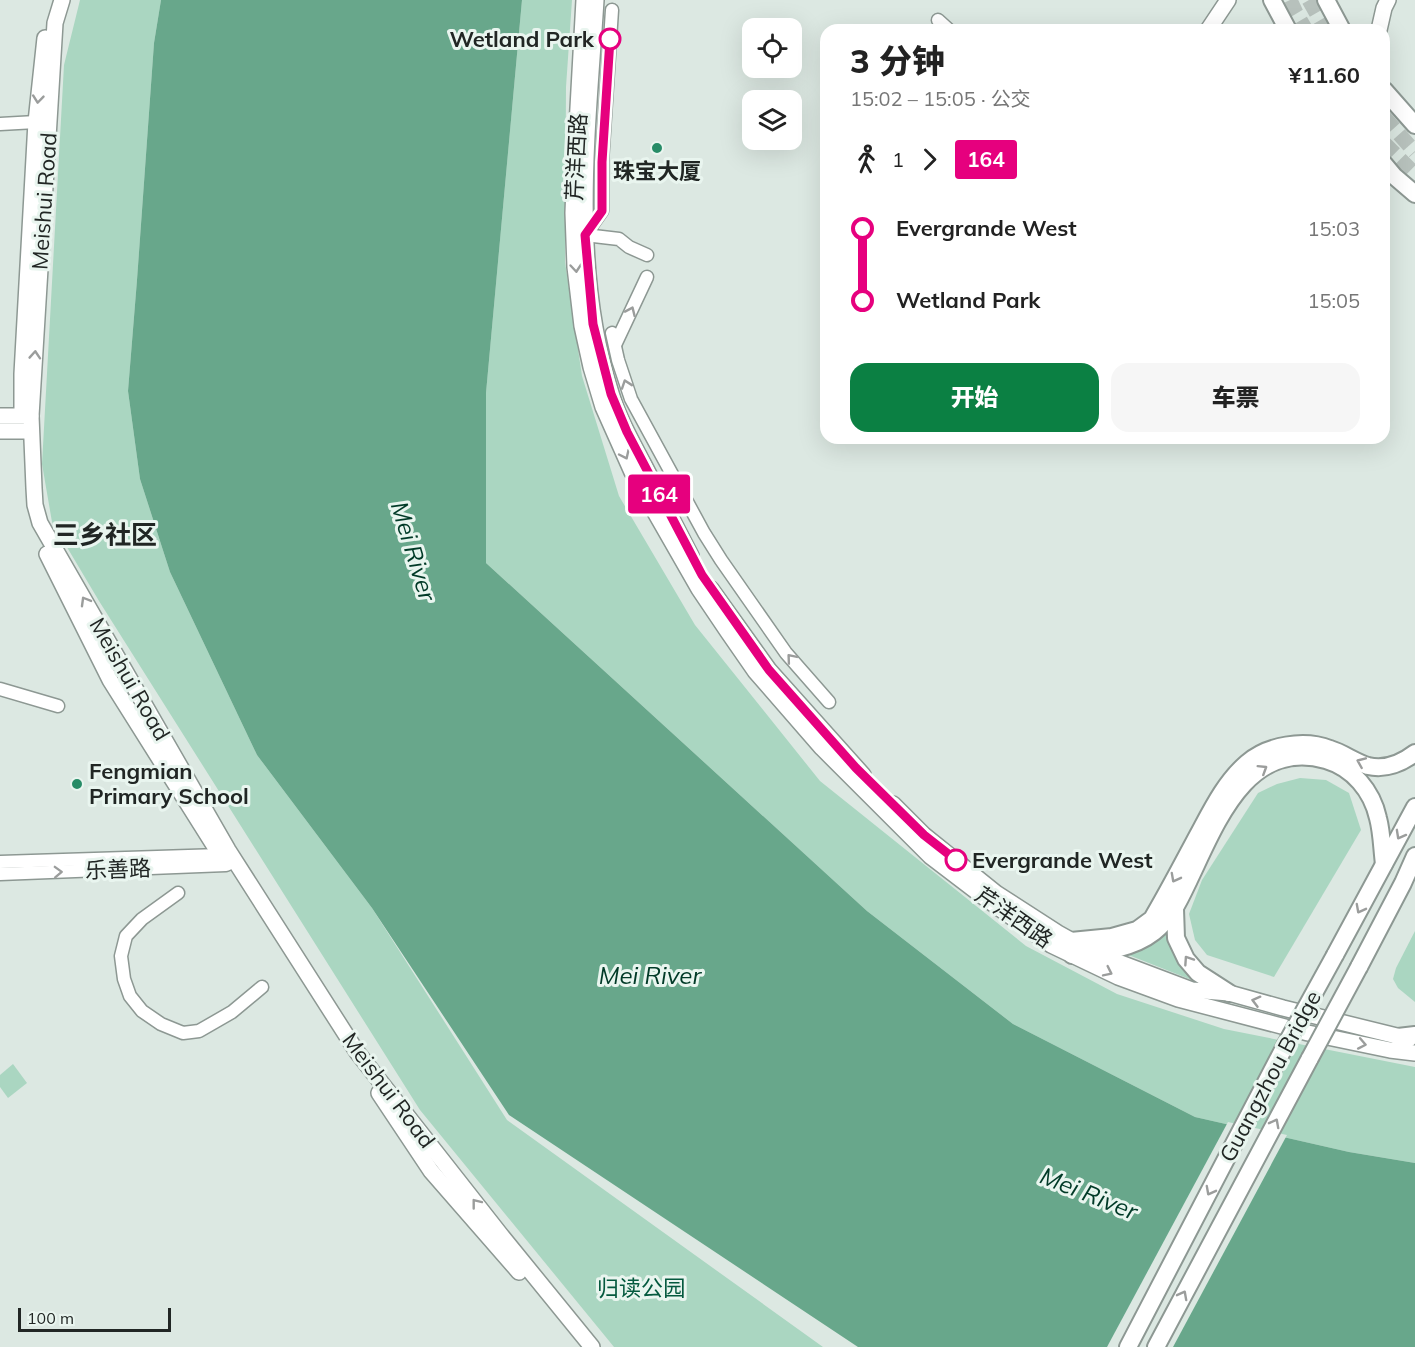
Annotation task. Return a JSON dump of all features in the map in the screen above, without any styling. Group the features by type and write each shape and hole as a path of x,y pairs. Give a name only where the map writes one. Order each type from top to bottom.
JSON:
{"highway":[{"path":"1272,0 1285,24"},
{"path":"1326,0 1339,24"},
{"path":"1390,97 1415,125"},
{"path":"1390,171 1415,194"},
{"path":"1072,948 1137,930 1152,919 1220,795 1248,762 1284,746 1305,744 1328,748 1368,766 1388,767 1415,753"},
{"path":"1072,948 1094,953 1139,942 1156,932 1175,909 1232,796 1249,778 1266,765 1287,758 1308,756 1328,761 1349,771 1365,788 1374,804 1379,820 1384,864"},
{"name":"Guangzhou Bridge","path":"1128,1347 1280,1057 1415,807"},
{"name":"Guangzhou Bridge","path":"1155,1347 1409,878 1415,856"},
{"path":"1175,909 1176,938 1186,959 1198,973 1229,993"},
{"path":"1398,1036 1415,1035"}],"main road":[{"name":"Meishui Road","path":"52,0 46,24 36,122 22,374 34,497 40,523 227,858 431,1171 556,1314 579,1347"},
{"name":"Meishui Road","path":"27,424 55,23 62,0"},
{"name":"芹洋西路","path":"584,0 573,213 575,267 582,326 591,367 603,407 632,472 699,589 728,632 755,671 822,748 930,856 1051,945 1072,948"},
{"name":"芹洋西路","path":"596,0 586,159 585,235 593,324 611,394 627,432 702,575 769,670 856,768 924,835 996,893 1072,948 1118,977 1178,999 1308,1034 1415,1053"},
{"path":"1212,24 1228,0"},
{"path":"1380,24 1388,0"},
{"path":"0,416 27,424"},
{"path":"0,431 27,424"},
{"name":"Meishui Road","path":"227,858 357,1052 592,1347"},
{"path":"1094,953 1192,990 1229,993 1415,1040"}],"street":[{"path":"612,10 602,162 602,211 585,235 619,239 629,247 647,255"},
{"path":"938,20 942,24"},
{"path":"0,124 36,122"},
{"path":"647,277 613,339 632,399 721,561 786,653 829,702"},
{"path":"0,689 58,706"},
{"name":"乐善路","path":"0,862 227,858"},
{"name":"乐善路","path":"0,874 227,858"},
{"path":"178,892 142,919 126,936 121,956 124,979 130,996 142,1011 161,1024 183,1033 199,1031 232,1012 262,987"}],"green space":[{"name":"归读公园","path":"80,0 161,0 154,43 128,391 140,479 170,572 257,755 372,908 507,1120 823,1347 614,1347 420,1110 99,601 52,522 42,464 64,65"},
{"path":"522,0 572,0 566,87 565,262 582,376 619,496 695,625 820,781 1026,946 1117,994 1224,1029 1415,1067 1415,1163 1349,1152 1195,1117 1013,1024 867,911 486,563 486,393"},
{"path":"1300,778 1326,780 1349,793 1361,830 1274,977 1207,955 1195,940 1189,914 1202,880 1258,793 1277,784"},
{"path":"1169,931 1177,957 1192,980 1126,954 1147,947"},
{"path":"1415,931 1415,1002 1398,988 1393,979 1396,968"},
{"path":"13,1064 27,1083 8,1098 0,1087 0,1075"}],"water":[{"name":"Mei River","path":"161,0 522,0 486,393 486,563 867,911 1013,1024 1195,1117 1349,1152 1415,1163 1415,1347 858,1347 509,1115 372,908 257,755 170,572 140,479 128,391 154,43"}],"pier":[{"path":"1228,1122 1287,1135 1173,1347 1107,1347"}],"tunnel":[{"path":"1290,0 1302,24"},
{"path":"1309,0 1323,24"},
{"path":"1390,124 1415,152"},
{"path":"1390,149 1415,174"}],"bus line":[{"name":"164","path":"610,39 602,162 602,211 585,235 593,324 611,394 627,432 702,575 769,670 856,768 924,835 956,860"}],"place":[{"name":"Wetland Park","path":"610,39"},
{"name":"珠宝大厦","path":"657,148"},
{"name":"Fengmian Primary School","path":"77,784"},
{"name":"Evergrande West","path":"956,860"}],"district":[{"name":"三乡社区","path":"105,534"}]}
